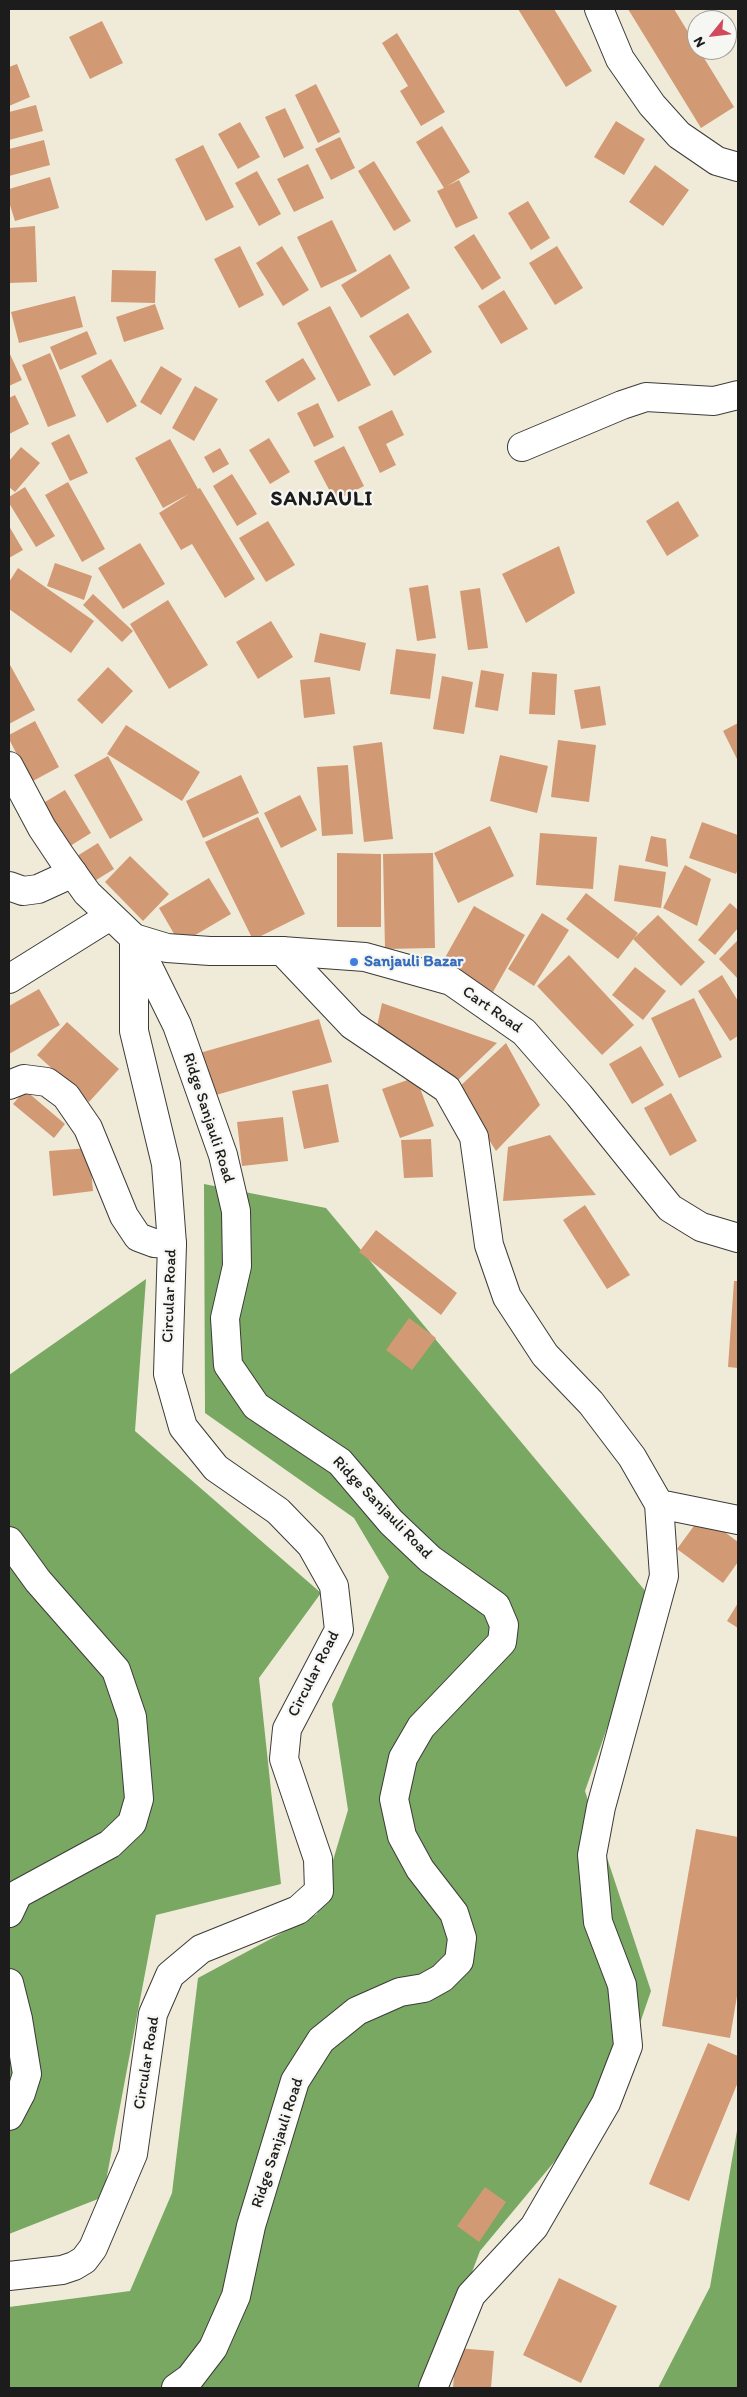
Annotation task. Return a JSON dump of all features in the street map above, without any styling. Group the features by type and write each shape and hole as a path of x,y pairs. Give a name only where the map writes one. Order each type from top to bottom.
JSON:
{"street":[{"path":"599,9 620,59 652,105 679,135 717,161 738,167"},
{"path":"522,447 622,405 646,397 714,401 738,395"},
{"path":"9,766 42,828 87,893 134,938"},
{"path":"9,886 23,891 38,889 73,873"},
{"path":"9,979 110,916"},
{"name":"Cart Road","path":"134,938 167,948 210,951 282,951 365,957 451,981 524,1032 579,1095 670,1208 701,1227 738,1238"},
{"name":"Circular Road","path":"9,2276 62,2270 74,2266 84,2260 93,2248 133,2154 153,2014 170,1976 201,1949 298,1910 319,1891 318,1859 284,1759 287,1729 339,1630 334,1586 311,1545 278,1511 216,1468 183,1427 168,1374 172,1244 166,1164 134,1031 134,938"},
{"name":"Ridge Sanjauli Road","path":"134,938 177,1024 223,1155 236,1211 237,1266 225,1318 228,1365 256,1406 340,1462 391,1522 430,1559 496,1606 504,1625 502,1642 421,1727 403,1758 394,1798 402,1836 420,1869 454,1913 462,1938 459,1961 442,1978 424,1988 400,1992 357,2011 321,2040 295,2081 251,2226 236,2296 213,2348 190,2378 176,2388"},
{"path":"282,951 352,1025 447,1089 474,1137 489,1245 506,1297 545,1355 591,1403 632,1457 659,1504 664,1576 601,1807 592,1855 598,1922 622,1985 628,2046 606,2103 534,2227 471,2294 433,2388"},
{"path":"9,1085 24,1080 47,1082 66,1096 88,1128 124,1216 138,1237 154,1243 172,1244"},
{"path":"659,1504 738,1520"},
{"path":"9,1541 38,1581 116,1670 132,1717 139,1799 132,1823 110,1844 18,1894 9,1913"},
{"path":"9,1984 18,2018 27,2074 21,2093 9,2116"}],"green space":[{"path":"204,1184 326,1208 652,1599 585,1791 651,1991 619,2084 480,2251 428,2388 9,2388 9,2307 130,2291 172,2193 198,1978 317,1914 348,1810 332,1704 389,1577 354,1518 205,1413"},
{"path":"146,1279 135,1431 321,1593 259,1678 281,1884 156,1915 103,2197 9,2234 9,1375"},
{"path":"738,2125 738,2388 658,2388 710,2287"}],"building":[{"path":"518,9 554,9 592,71 566,87"},
{"path":"628,9 674,9 687,30 687,60 705,60 734,107 701,128"},
{"path":"102,21 123,63 90,79 69,37"},
{"path":"397,33 445,112 421,126 400,91 408,86 382,43"},
{"path":"17,64 30,97 9,106 9,67"},
{"path":"316,84 340,132 318,143 295,95"},
{"path":"36,105 43,131 9,140 9,112"},
{"path":"285,108 304,148 284,158 265,117"},
{"path":"616,121 645,139 624,175 594,157"},
{"path":"240,122 260,157 238,169 218,134"},
{"path":"442,126 470,172 447,186 459,180 478,218 456,228 437,191 444,188 416,142"},
{"path":"340,137 355,168 331,180 315,149"},
{"path":"44,140 50,165 9,176 9,149"},
{"path":"203,145 234,207 206,221 175,159"},
{"path":"374,161 411,221 394,231 358,171"},
{"path":"308,164 324,198 294,212 277,179"},
{"path":"655,165 689,190 663,226 629,202"},
{"path":"257,171 281,214 259,226 235,183"},
{"path":"50,177 59,208 15,221 9,202 9,189"},
{"path":"528,201 550,238 531,250 508,213"},
{"path":"332,220 357,271 321,288 297,237"},
{"path":"35,226 37,282 9,283 9,228"},
{"path":"474,234 501,278 482,290 454,247"},
{"path":"240,246 264,295 239,308 214,259"},
{"path":"282,246 309,290 283,306 256,263"},
{"path":"557,246 583,288 555,305 529,263"},
{"path":"390,254 410,288 361,318 341,285"},
{"path":"112,270 156,271 155,303 111,302"},
{"path":"504,290 528,329 501,344 478,306"},
{"path":"75,296 83,327 19,343 11,312"},
{"path":"155,304 164,329 124,342 116,317"},
{"path":"330,306 371,385 338,402 297,323"},
{"path":"408,313 432,352 394,376 369,336"},
{"path":"87,331 97,354 60,370 50,347"},
{"path":"9,352 22,380 9,386"},
{"path":"50,353 76,416 48,427 22,365"},
{"path":"303,358 316,379 278,402 265,381"},
{"path":"111,359 137,406 107,423 81,376"},
{"path":"161,366 182,379 161,415 140,402"},
{"path":"195,386 218,399 194,441 172,428"},
{"path":"15,395 29,424 9,434 9,398"},
{"path":"318,403 334,437 314,447 297,413"},
{"path":"392,410 404,435 386,444 396,465 380,473 358,427"},
{"path":"69,434 88,473 70,481 51,443"},
{"path":"269,438 290,472 270,484 249,450"},
{"path":"170,439 198,489 200,488 255,579 225,598 192,544 181,550 159,513 189,494 163,508 135,458"},
{"path":"344,446 364,486 335,501 314,461"},
{"path":"21,447 40,463 15,492 9,487 9,461"},
{"path":"220,448 229,464 213,473 204,457"},
{"path":"232,474 257,514 237,526 213,486"},
{"path":"68,482 105,549 82,562 45,495"},
{"path":"25,487 55,536 36,547 9,503 9,497"},
{"path":"678,501 699,536 667,556 646,521"},
{"path":"268,521 295,565 266,582 239,538"},
{"path":"9,526 23,550 9,558"},
{"path":"140,543 165,584 123,609 98,568"},
{"path":"559,546 575,593 526,623 502,574"},
{"path":"55,563 92,576 84,600 47,586"},
{"path":"18,568 94,621 71,653 9,609 9,582"},
{"path":"428,585 436,638 417,641 409,588"},
{"path":"480,588 488,648 468,650 460,591"},
{"path":"93,594 133,631 122,642 83,605"},
{"path":"168,600 208,665 169,689 130,624"},
{"path":"271,621 293,657 258,679 236,642"},
{"path":"320,633 366,643 360,671 314,662"},
{"path":"396,649 436,654 430,699 390,694"},
{"path":"9,663 35,710 9,724"},
{"path":"108,667 133,691 102,724 77,700"},
{"path":"481,670 504,674 498,711 475,707"},
{"path":"532,672 557,674 555,715 529,714"},
{"path":"442,676 473,682 464,734 433,729"},
{"path":"330,677 335,714 304,718 300,680"},
{"path":"600,686 606,725 581,729 574,690"},
{"path":"35,721 59,767 31,782 9,739 9,735"},
{"path":"738,723 738,761 723,731"},
{"path":"126,725 200,772 182,801 107,754"},
{"path":"558,740 596,745 589,802 551,797"},
{"path":"382,742 393,839 364,842 353,746"},
{"path":"500,755 548,766 537,813 490,801"},
{"path":"108,756 143,820 110,839 74,775"},
{"path":"348,765 353,834 322,836 317,767"},
{"path":"241,775 259,813 203,838 186,801"},
{"path":"65,790 91,833 62,851 35,808"},
{"path":"300,795 317,830 281,848 264,813"},
{"path":"258,817 305,914 253,940 205,842"},
{"path":"702,822 738,835 738,868 736,874 689,858"},
{"path":"490,826 514,876 458,903 434,853"},
{"path":"540,833 597,837 593,889 536,885"},
{"path":"651,836 666,839 668,867 645,861"},
{"path":"98,843 114,869 85,887 69,861"},
{"path":"337,853 381,854 381,927 337,927"},
{"path":"433,853 435,948 385,949 383,854"},
{"path":"130,856 169,894 143,921 105,882"},
{"path":"619,865 666,872 661,908 614,901"},
{"path":"685,865 711,879 697,926 663,908"},
{"path":"209,878 231,914 180,944 159,908"},
{"path":"586,893 638,933 618,959 566,919"},
{"path":"730,903 738,910 738,928 715,955 698,940"},
{"path":"474,906 525,935 493,992 442,963"},
{"path":"542,913 569,930 534,986 508,969"},
{"path":"658,915 705,962 681,986 633,939"},
{"path":"738,940 738,979 719,959"},
{"path":"569,955 634,1025 602,1055 537,986"},
{"path":"635,967 666,991 643,1020 612,995"},
{"path":"722,975 738,1001 738,1036 730,1041 698,991"},
{"path":"39,989 60,1025 9,1054 9,1006"},
{"path":"694,998 722,1057 679,1078 651,1018"},
{"path":"382,1003 497,1043 455,1083 376,1031"},
{"path":"319,1019 332,1062 209,1097 196,1054"},
{"path":"67,1022 119,1069 89,1102 37,1055"},
{"path":"506,1043 540,1105 496,1151 457,1089"},
{"path":"641,1046 664,1085 632,1104 609,1064"},
{"path":"416,1077 434,1126 400,1138 382,1089"},
{"path":"328,1084 339,1142 304,1149 292,1091"},
{"path":"25,1090 65,1124 54,1138 13,1104"},
{"path":"671,1093 697,1141 670,1156 644,1108"},
{"path":"283,1117 288,1161 242,1166 237,1122"},
{"path":"550,1135 596,1195 503,1201 508,1147"},
{"path":"431,1139 433,1177 404,1178 401,1140"},
{"path":"89,1148 93,1191 53,1196 49,1151"},
{"path":"585,1205 630,1275 607,1289 563,1220"},
{"path":"376,1230 457,1293 441,1315 359,1252"},
{"path":"734,1281 738,1281 738,1368 728,1367"},
{"path":"409,1318 436,1338 412,1370 386,1350"},
{"path":"702,1515 738,1542 738,1562 723,1583 677,1549"},
{"path":"738,1603 738,1628 727,1621"},
{"path":"696,1829 738,1837 738,1990 730,2038 662,2026"},
{"path":"708,2043 738,2056 738,2082 689,2201 649,2184"},
{"path":"485,2187 506,2202 479,2242 457,2226"},
{"path":"559,2278 617,2306 581,2383 523,2355"},
{"path":"456,2348 494,2351 491,2388 453,2388"}],"place":[{"name":"Sanjauli Bazar","path":"354,962"}],"district":[{"name":"SANJAULI","path":"322,500"}]}
